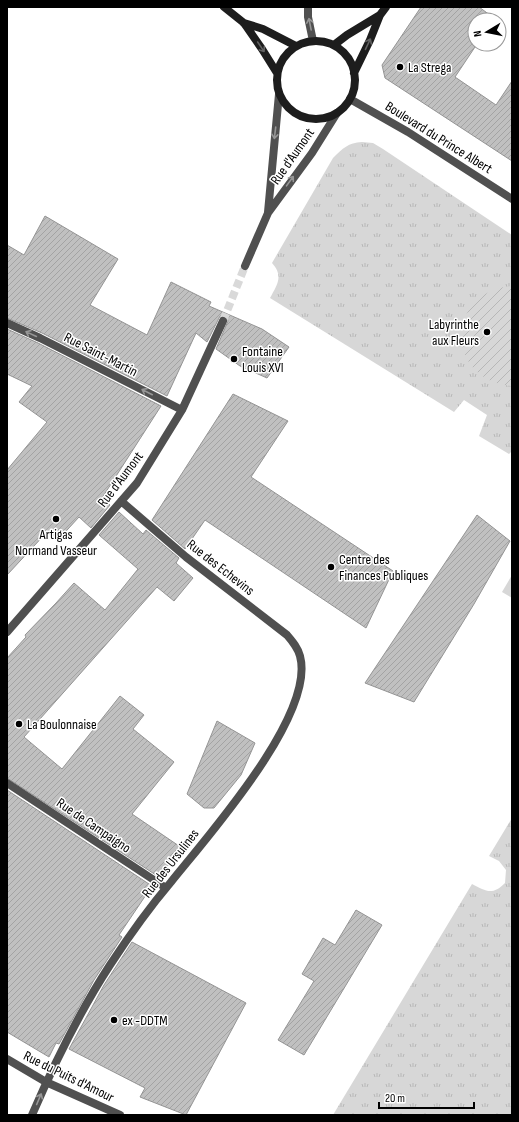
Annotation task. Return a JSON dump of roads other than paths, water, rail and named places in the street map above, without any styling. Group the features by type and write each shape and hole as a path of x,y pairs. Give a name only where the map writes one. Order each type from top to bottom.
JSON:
{"main road":[{"path":"224,7 244,23 266,54 276,73"},
{"path":"354,74 380,15 386,7"},
{"path":"334,45 347,35 380,15"},
{"path":"244,23 263,29 296,46"},
{"path":"324,41 334,45 340,48 349,59 354,74 354,89 350,99 345,107 337,113 322,119 306,118 296,114 287,108 279,94 276,83 278,66 286,54 304,42 324,41"}],"street":[{"path":"308,7 313,41"},
{"name":"Rue d'Aumont","path":"268,213 279,94"},
{"name":"Boulevard du Prince Albert","path":"350,99 408,132 512,199"},
{"name":"Rue d'Aumont","path":"245,266 268,213 312,153 337,113"},
{"name":"Rue d'Aumont","path":"7,632 137,483 144,473 182,410 223,320"},
{"name":"Rue Saint-Martin","path":"7,323 40,338 182,410"},
{"name":"Rue des Echevins","path":"121,501 186,557 287,635 295,644 300,656"},
{"name":"Rue des Ursulines","path":"32,1115 46,1082 106,970 166,888 235,802 267,756 293,706 299,687 301,672 300,656"},
{"name":"Rue de Campaigno","path":"7,783 166,888"},
{"name":"Rue du Puits d'Amour","path":"7,1059 46,1082 120,1115"}],"tunnel":[{"path":"223,321 245,266"}],"place":[{"name":"La Strega","path":"400,67"},
{"name":"Labyrinthe aux Fleurs","path":"487,332"},
{"name":"Fontaine Louis XVI","path":"234,359"},
{"name":"Artigas Normand Vasseur","path":"56,519"},
{"name":"Centre des Finances Publiques","path":"331,567"},
{"name":"La Boulonnaise","path":"19,724"},
{"name":"ex -DDTM","path":"114,1020"}]}
